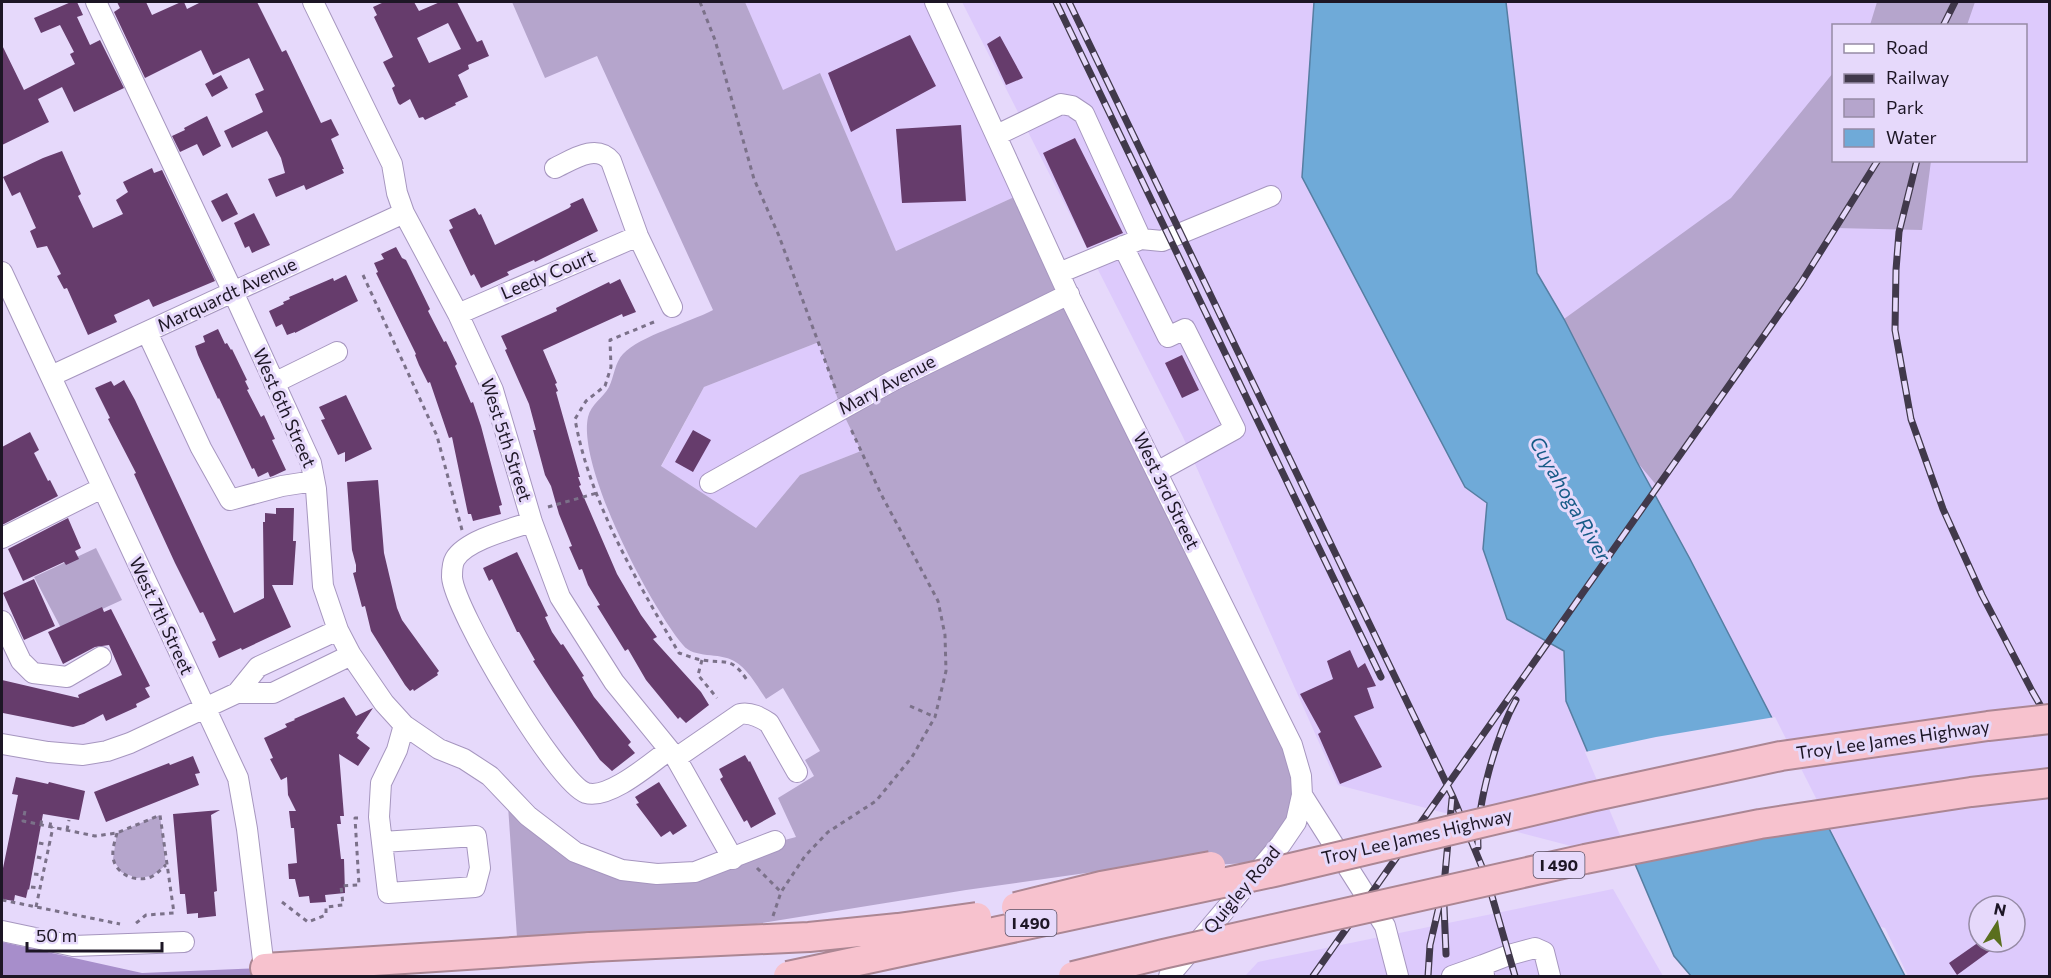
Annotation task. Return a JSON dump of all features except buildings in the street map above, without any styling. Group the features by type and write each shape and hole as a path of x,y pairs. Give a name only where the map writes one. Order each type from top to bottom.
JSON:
{"highway":[{"name":"Troy Lee James Highway","path":"788,976 1274,872 1591,797 1781,756 2049,718"},
{"name":"I 490","path":"1073,976 1585,859 1760,824 1971,792 2049,783"},
{"path":"265,972 590,947 810,937 973,918 1101,886 1209,866 1274,872"}],"street":[{"name":"West 6th Street","path":"96,2 233,292 310,463 314,481 323,586 338,630 351,655 384,703 404,725 439,749 464,759 490,776 528,816 575,852 622,870 657,874 695,872 775,841"},
{"name":"West 5th Street","path":"313,2 392,164 397,193 404,213 458,314 493,390 532,522 560,597 614,682 673,754 733,859"},
{"name":"West 3rd Street","path":"935,2 1069,294 1292,746 1301,776 1302,795 1385,926 1398,976"},
{"path":"997,135 1061,104 1072,106 1084,114 1168,337 1185,329 1235,429 1157,472"},
{"path":"555,168 587,154 598,152 605,154 610,161 638,236 672,307"},
{"path":"1059,273 1132,242 1162,241 1271,196"},
{"name":"Marquardt Avenue","path":"51,376 404,213"},
{"name":"Leedy Court","path":"458,314 638,236"},
{"name":"West 7th Street","path":"2,272 238,778 247,829 265,972"},
{"name":"Mary Avenue","path":"710,483 894,380 1069,294"},
{"path":"147,332 201,448 230,500 282,486 314,481"},
{"path":"274,383 337,352"},
{"path":"2,538 102,488"},
{"path":"532,522 477,542 462,550 453,561 452,579 486,656 528,724 575,787 586,793 598,794 612,788 740,714 746,713 769,723 797,772"},
{"path":"2,621 21,661 33,673 67,677 101,657"},
{"path":"237,693 258,667 338,630"},
{"path":"2,746 83,755 107,751 130,743 237,693 273,693 351,655"},
{"path":"382,842 476,836 480,868 475,887 388,894 379,817 381,783 397,750 404,725"},
{"name":"Quigley Road","path":"1169,976 1281,844 1296,822 1302,795"},
{"path":"2,931 73,946 184,942"},
{"path":"1452,976 1484,971 1509,955 1535,948 1544,951 1550,976"}],"path":[{"path":"700,2 716,40 754,179 779,236 811,320 841,409 881,494 938,601 945,635 946,670 935,717 912,757 876,801 828,832 805,856 781,892 757,869 754,860"},
{"path":"363,275 437,436 464,533"},
{"path":"654,322 610,340 611,367 605,386 586,401 575,419 580,446 614,537 679,653 702,660 723,661 739,668 747,680"},
{"path":"548,507 597,493"},
{"path":"702,660 698,675 717,698"},
{"path":"910,706 935,717"},
{"path":"25,811 23,821 95,836 117,833 160,815 174,913 146,915 132,926"},
{"path":"41,825 42,816"},
{"path":"282,903 308,922 326,915 326,907 343,904 342,886 359,885 355,818 363,818"},
{"path":"36,907 49,845 51,819"},
{"path":"67,830 69,820"},
{"path":"117,833 113,847 113,859 121,872 133,879 150,878 166,865"},
{"path":"39,843 49,845"},
{"path":"37,857 46,859"},
{"path":"34,874 43,875"},
{"path":"31,887 40,888"},
{"path":"2,900 123,924"}],"shaded area":[{"path":"745,2 935,2 1023,193 896,251 820,74 783,91"},
{"path":"962,2 2049,2 2049,976 1908,976 1885,928 1338,785 1183,437"},
{"path":"819,342 841,409 861,451 800,475 756,528 661,467 704,387"},
{"path":"1613,889 1663,976 1245,976 1258,962"},
{"path":"2,942 142,973 265,968 265,976 2,976"}],"green space":[{"path":"512,2 745,2 783,90 820,73 896,251 1023,193 1292,745 1302,795 1258,872 1247,863 1093,872 744,926 518,952 507,791 575,852 657,874 796,837 778,798 814,776 805,760 820,751 783,688 766,699 739,664 728,658 694,652 683,645 669,626 636,569 605,501 588,440 588,417 592,408 609,387 620,357 641,341 713,310 597,56 545,78","holes":["819,342 841,409 861,451 800,475 756,528 661,466 704,387"]},
{"path":"1877,2 1975,2 1967,24 1870,24"},
{"path":"1832,74 1832,162 1931,162 1922,230 1835,228 1658,487 1637,462 1564,319 1731,198"},
{"path":"96,548 122,600 61,628 34,577"},
{"path":"160,815 166,865 152,876 137,878 121,872 113,859 117,833"}],"water":[{"name":"Cuyahoga River","path":"1314,2 1506,2 1537,273 1564,319 1637,462 1690,559 1905,976 1691,976 1674,956 1566,701 1564,651 1507,619 1483,549 1487,503 1465,487 1302,177"}],"pier":[{"path":"1775,717 1830,826 1631,861 1585,752 1656,737"}],"railway":[{"path":"1056,2 1381,677"},
{"path":"1069,2 1453,797 1487,879 1515,976"},
{"path":"1944,24 1955,2"},
{"path":"1313,976 1801,283 1877,162"},
{"path":"1916,162 1899,232 1896,270 1895,330 1911,419 1943,509 1982,595 2050,722"},
{"path":"1478,847 1480,812 1489,772 1501,732 1516,700"},
{"path":"1428,976 1430,945 1444,885 1452,799"},
{"path":"1444,906 1446,954"}]}
